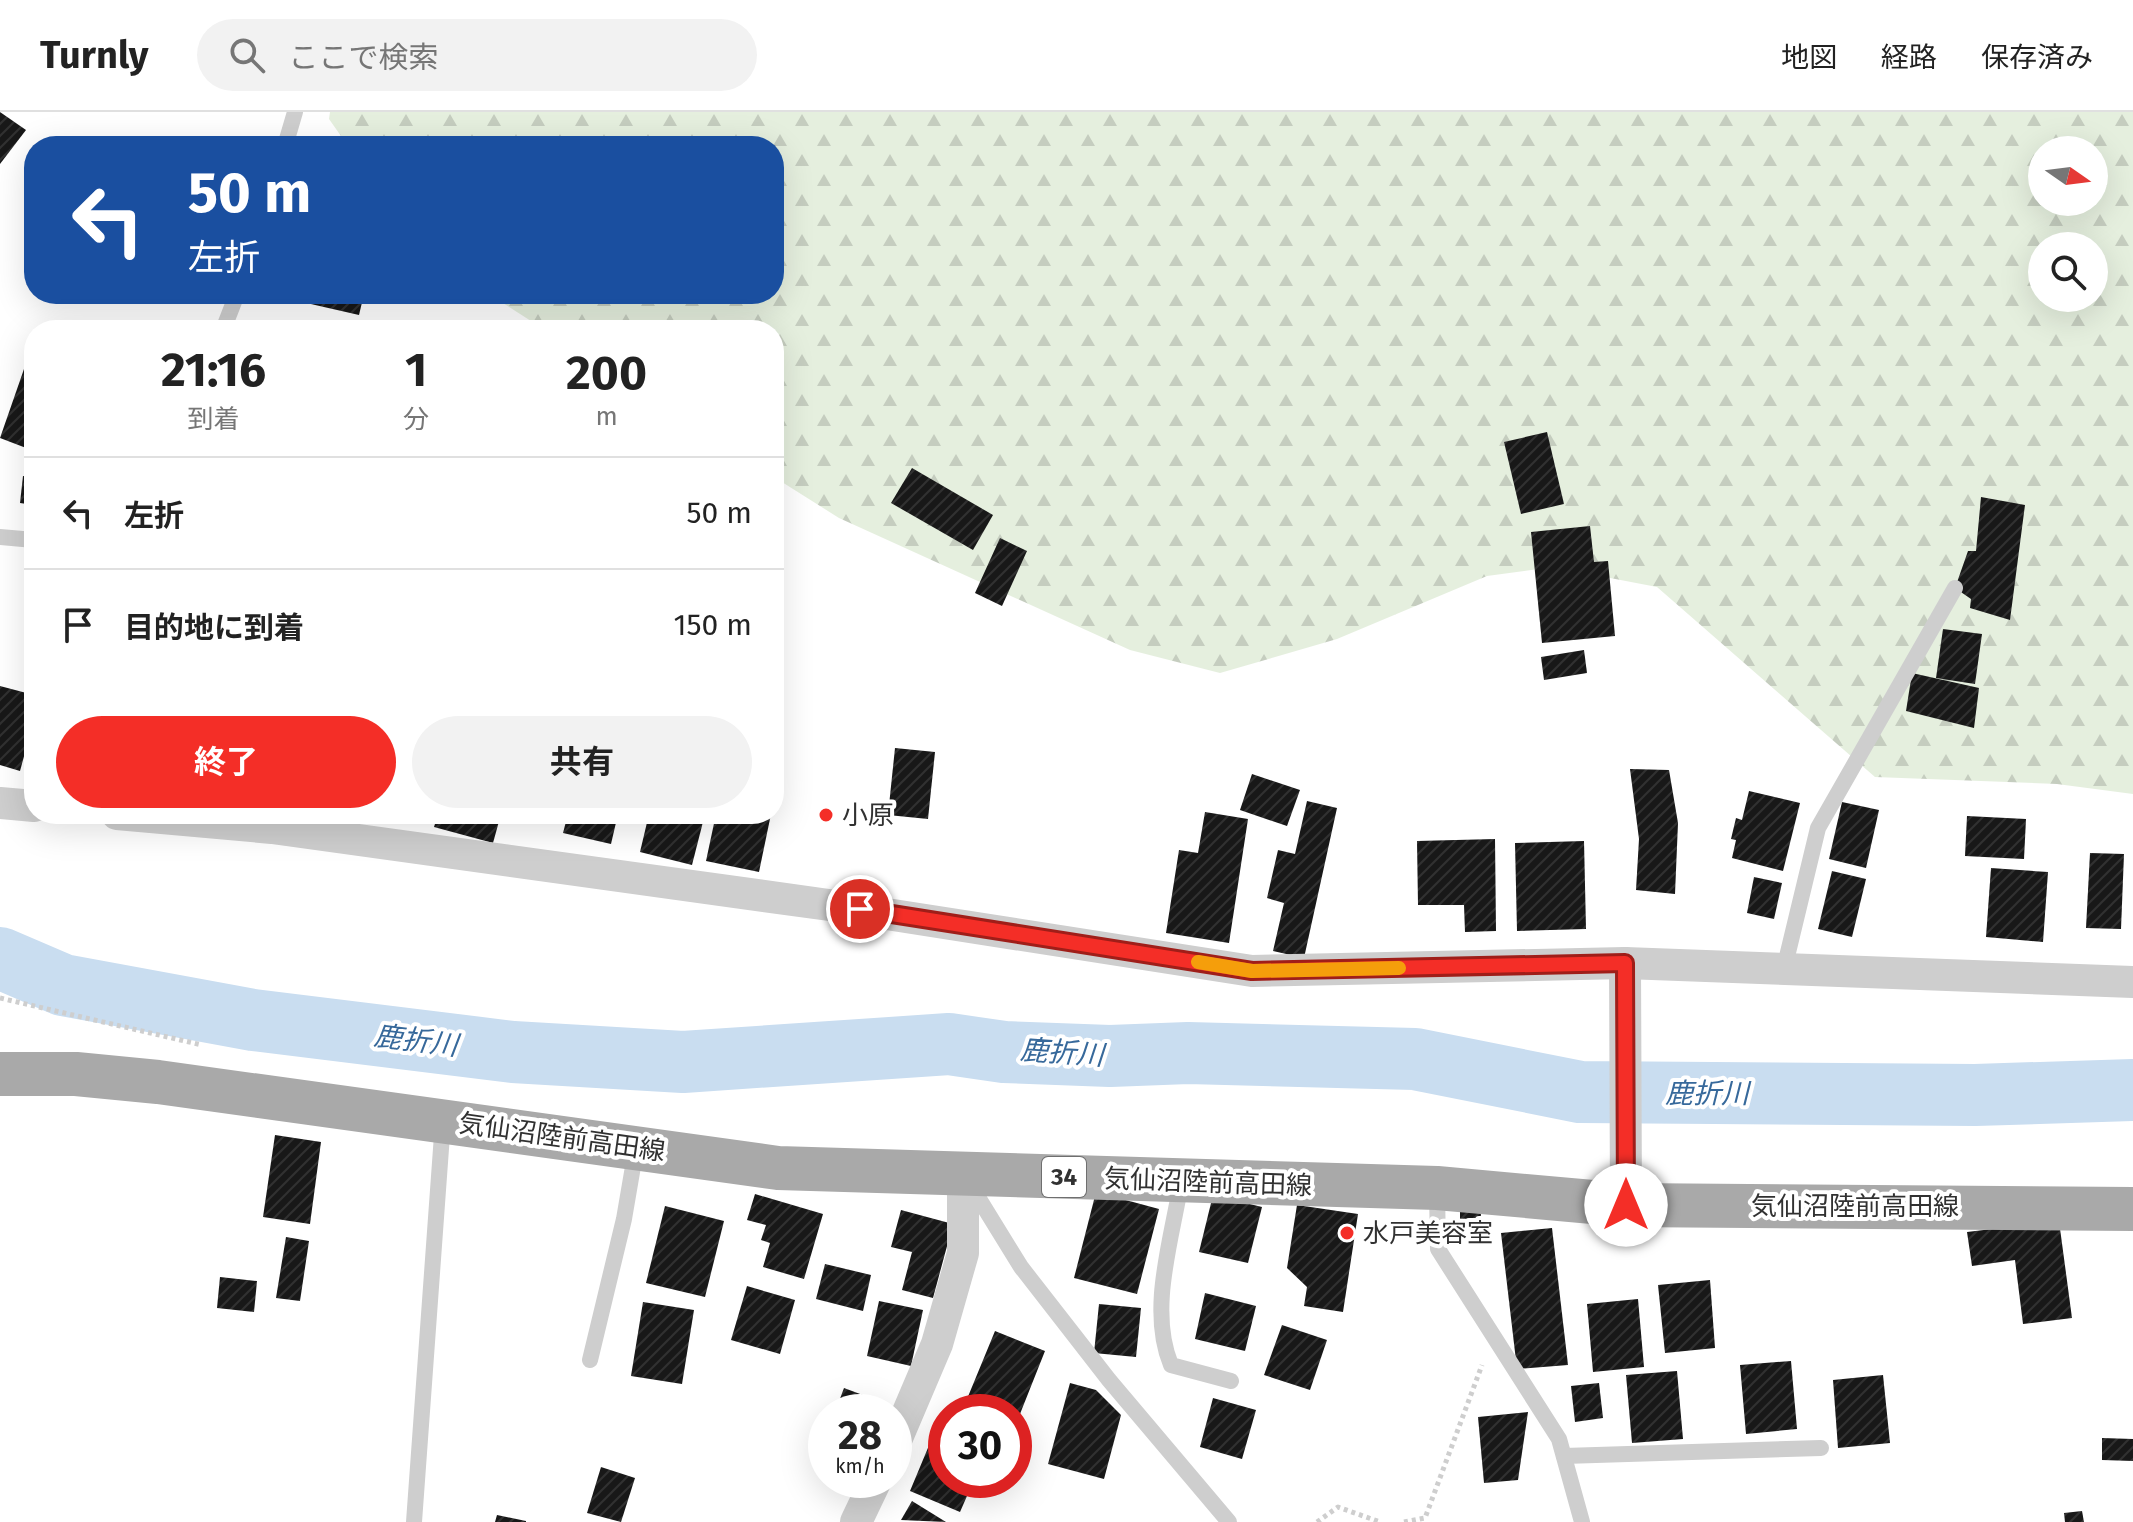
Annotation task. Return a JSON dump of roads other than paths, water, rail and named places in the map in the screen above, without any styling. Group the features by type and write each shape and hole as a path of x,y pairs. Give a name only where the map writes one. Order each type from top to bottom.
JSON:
{"main road":[{"name":"気仙沼陸前高田線","path":"0,1074 76,1074 158,1082 778,1168 1437,1188 1626,1205 2133,1209"}],"street":[{"path":"0,803 24,805"},
{"path":"228,824 813,903 1252,971 1625,963 2133,982"},
{"path":"1625,963 1626,1205"},
{"path":"912,1403 937,1344 963,1253 963,1174"},
{"path":"856,1522 867,1498"}],"lane":[{"path":"288,136 295,112"},
{"path":"0,537 24,539"},
{"path":"1784,969 1818,828 1955,588"},
{"path":"414,1522 443,1120"},
{"path":"590,1360 636,1147"},
{"path":"963,1174 1021,1267 1109,1380 1229,1522"},
{"path":"1181,1181 1162,1297 1164,1348 1171,1365 1231,1381"},
{"path":"1437,1188 1438,1249 1559,1439 1582,1522"},
{"path":"1564,1456 1821,1448"}],"waterway":[{"name":"鹿折川","path":"0,958 63,985 253,1020 513,1052 683,1062 949,1044 1004,1052 1110,1056 1188,1053 1415,1059 1580,1092 1975,1095 2133,1090"}],"place":[{"name":"小原","path":"826,815"},
{"name":"水戸美容室","path":"1347,1233"}]}
